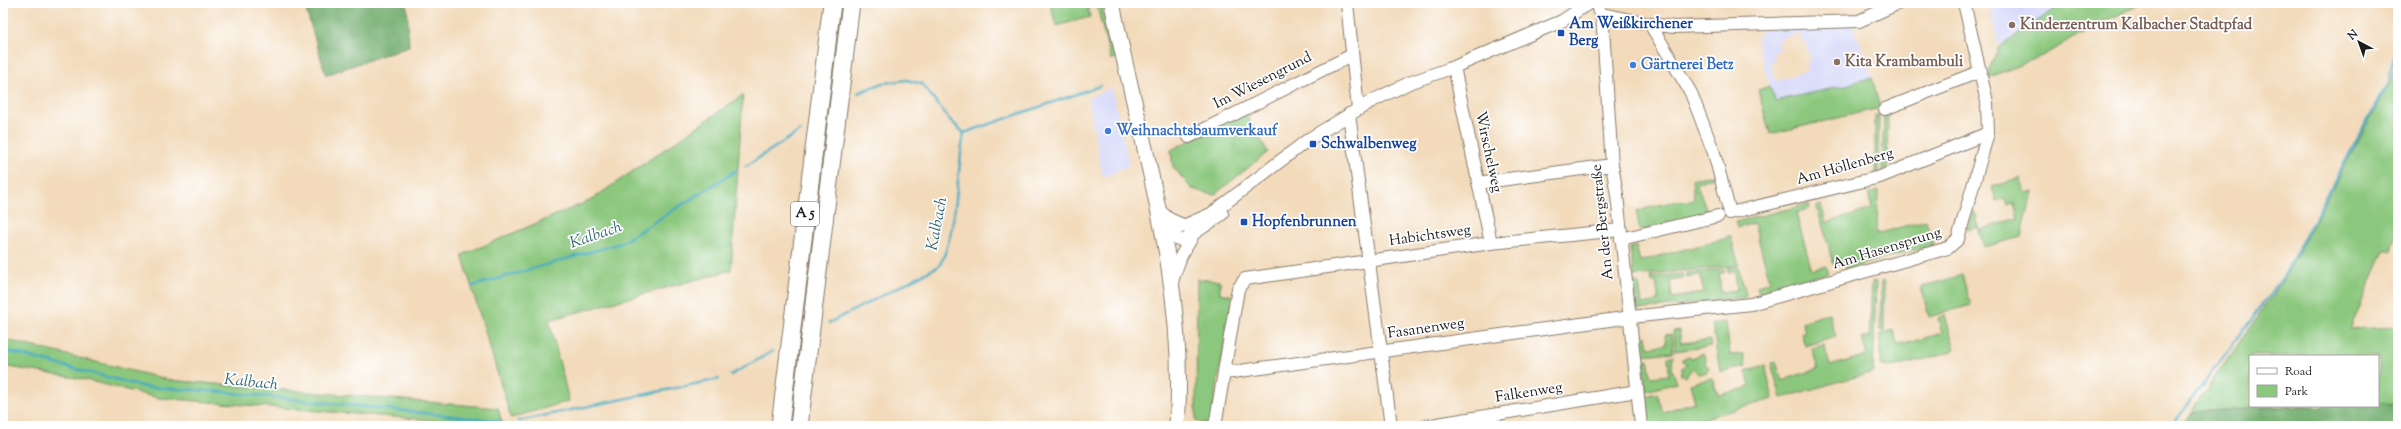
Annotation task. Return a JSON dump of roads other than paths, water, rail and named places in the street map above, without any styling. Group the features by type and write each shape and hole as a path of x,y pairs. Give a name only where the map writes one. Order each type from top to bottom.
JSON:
{"highway":[{"name":"A 5","path":"780,426 832,3"},
{"name":"A 5","path":"799,426 851,3"}],"main road":[{"path":"1112,3 1165,234 1172,281 1177,343 1177,426"}],"street":[{"path":"1347,3 1352,55 1353,112 1368,261 1391,426"},
{"path":"1165,234 1177,240 1183,241 1192,237 1252,190 1259,180 1309,139 1353,112 1409,83 1454,67 1562,21 1590,3 1602,14 1650,24 1674,27 1859,21 1899,3"},
{"name":"Am Hasensprung","path":"1631,317 1751,304 1948,248 1958,239 1988,133 1988,102 1964,3"},
{"name":"An der Bergstraße","path":"1602,14 1612,165 1631,317 1641,426"},
{"name":"Am Höllenberg","path":"1650,24 1691,93 1714,153 1730,213 1880,177 1988,133"},
{"name":"Im Wiesengrund","path":"1189,137 1352,55"},
{"name":"Wirschelweg","path":"1454,67 1491,243"},
{"path":"1885,109 1981,71"},
{"path":"1478,183 1612,165"},
{"path":"1165,234 1211,214 1248,184 1259,180"},
{"path":"1160,211 1169,219 1185,226"},
{"path":"1620,235 1718,216"},
{"name":"Habichtsweg","path":"1225,373 1238,289 1245,279 1491,243 1620,235"},
{"path":"1172,281 1180,256 1192,237"},
{"name":"Fasanenweg","path":"1225,373 1631,317"},
{"path":"1215,426 1225,373"},
{"name":"Falkenweg","path":"1425,426 1637,391"}],"waterway":[{"path":"2172,426 2283,277 2387,84 2398,44"},
{"name":"Kalbach","path":"858,93 883,83 907,80 922,84 950,120 964,133"},
{"name":"Kalbach","path":"829,323 939,266 950,238 964,133 1100,86"},
{"name":"Kalbach","path":"746,166 800,131"},
{"name":"Kalbach","path":"473,286 621,243 737,170"},
{"name":"Kalbach","path":"3,350 145,387 224,392 500,421"},
{"name":"Kalbach","path":"731,375 773,351"},
{"name":"Kalbach","path":"518,421 719,379"}],"place":[{"name":"Kinderzentrum Kalbacher Stadtpfad","path":"2012,25"},
{"name":"Am Weißkirchener Berg","path":"1561,33"},
{"name":"Kita Krambambuli","path":"1837,62"},
{"name":"Gärtnerei Betz","path":"1633,65"},
{"name":"Weihnachtsbaumverkauf","path":"1108,131"},
{"name":"Schwalbenweg","path":"1313,144"},
{"name":"Hopfenbrunnen","path":"1244,222"}]}
